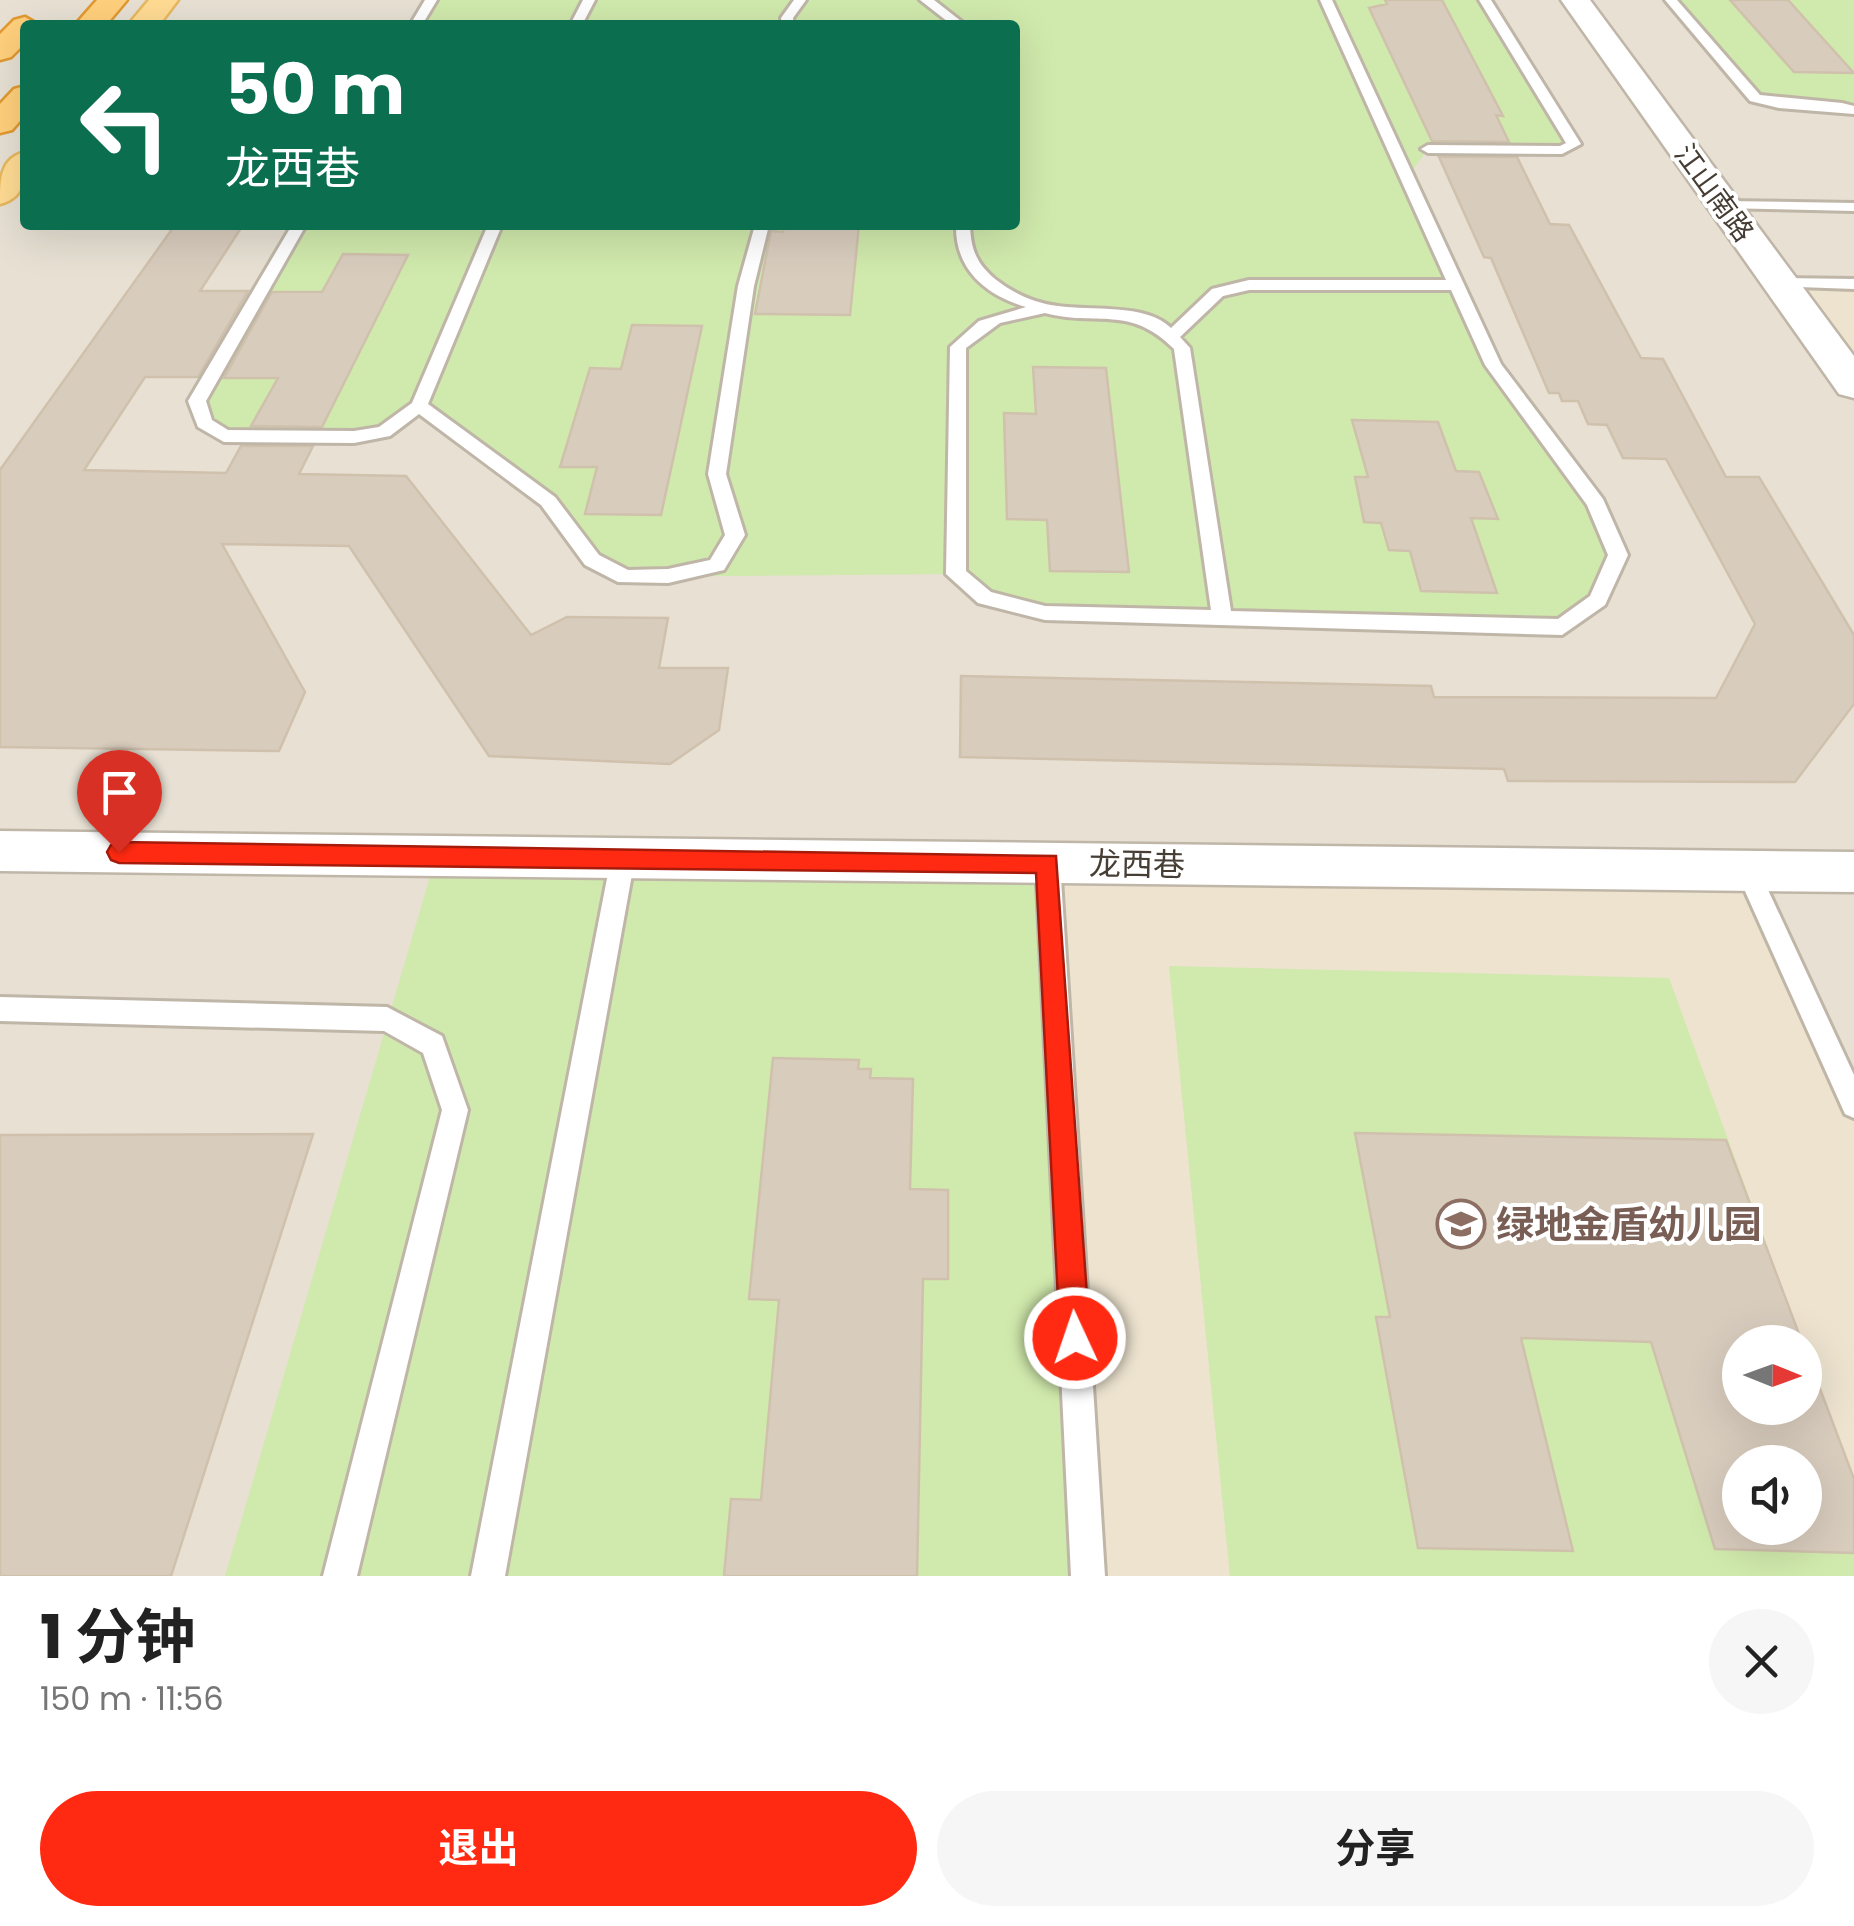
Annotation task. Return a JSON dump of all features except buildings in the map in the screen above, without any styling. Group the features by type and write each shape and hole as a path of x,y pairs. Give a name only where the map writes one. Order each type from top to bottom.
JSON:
{"highway":[{"path":"32,20 51,0"},
{"path":"95,20 113,0"},
{"path":"0,51 20,32"},
{"path":"0,123 20,101"}],"main road":[{"path":"147,20 164,0"},
{"path":"0,194 20,168"}],"street":[{"name":"江山南路","path":"1574,0 1854,385"},
{"name":"龙西巷","path":"0,851 1854,872"}],"lane":[{"path":"926,0 953,20"},
{"path":"1222,618 1182,348 1160,325 1114,313 1010,312 978,326 958,347 956,574 984,598 1045,613 1222,618 1562,627 1598,600 1618,555 1596,503 1493,365 1326,0"},
{"path":"1428,149 1562,150 1574,144 1485,0"},
{"path":"1671,0 1754,98 1769,104 1829,104 1854,110"},
{"path":"1723,205 1854,207"},
{"path":"297,230 196,402 204,423 224,436 354,437 384,432 419,406 493,230"},
{"path":"419,406 548,500 592,560 625,576 668,576 717,564 735,535 717,474 746,286 761,230"},
{"path":"963,230 972,268 1008,297 1057,311"},
{"path":"1780,283 1854,284"},
{"path":"1171,337 1218,292 1248,285 1456,285"},
{"path":"488,1576 622,858"},
{"path":"1048,863 1088,1576"},
{"path":"1748,871 1854,1106"},
{"path":"0,1009 387,1019 433,1045 455,1110 340,1576"}],"shaded area":[{"path":"0,0 1854,0 1854,1576 0,1576"},
{"path":"1780,283 1854,284 1854,385"},
{"name":"绿地金盾幼儿园","path":"1048,863 1748,871 1854,1105 1854,1576 1088,1576"}],"green space":[{"path":"431,0 1485,0 1574,144 1562,150 1428,149 1407,178 1493,365 1596,503 1618,555 1598,600 1562,627 1045,613 985,598 956,574 625,577 592,560 548,501 419,406 384,432 224,436 197,401 296,230 1020,230 1020,20 419,20"},
{"path":"1671,0 1854,0 1854,110 1755,98"},
{"path":"436,856 1048,863 1088,1576 225,1576"},
{"name":"绿地金盾幼儿园","path":"1169,966 1669,978 1796,1325 1722,1325 1722,1425 1817,1425 1854,1479 1854,1576 1230,1576"}],"place":[{"name":"绿地金盾幼儿园","path":"1461,1224"}],"route":[{"path":"119,852 1048,863 1075,1338"}]}
